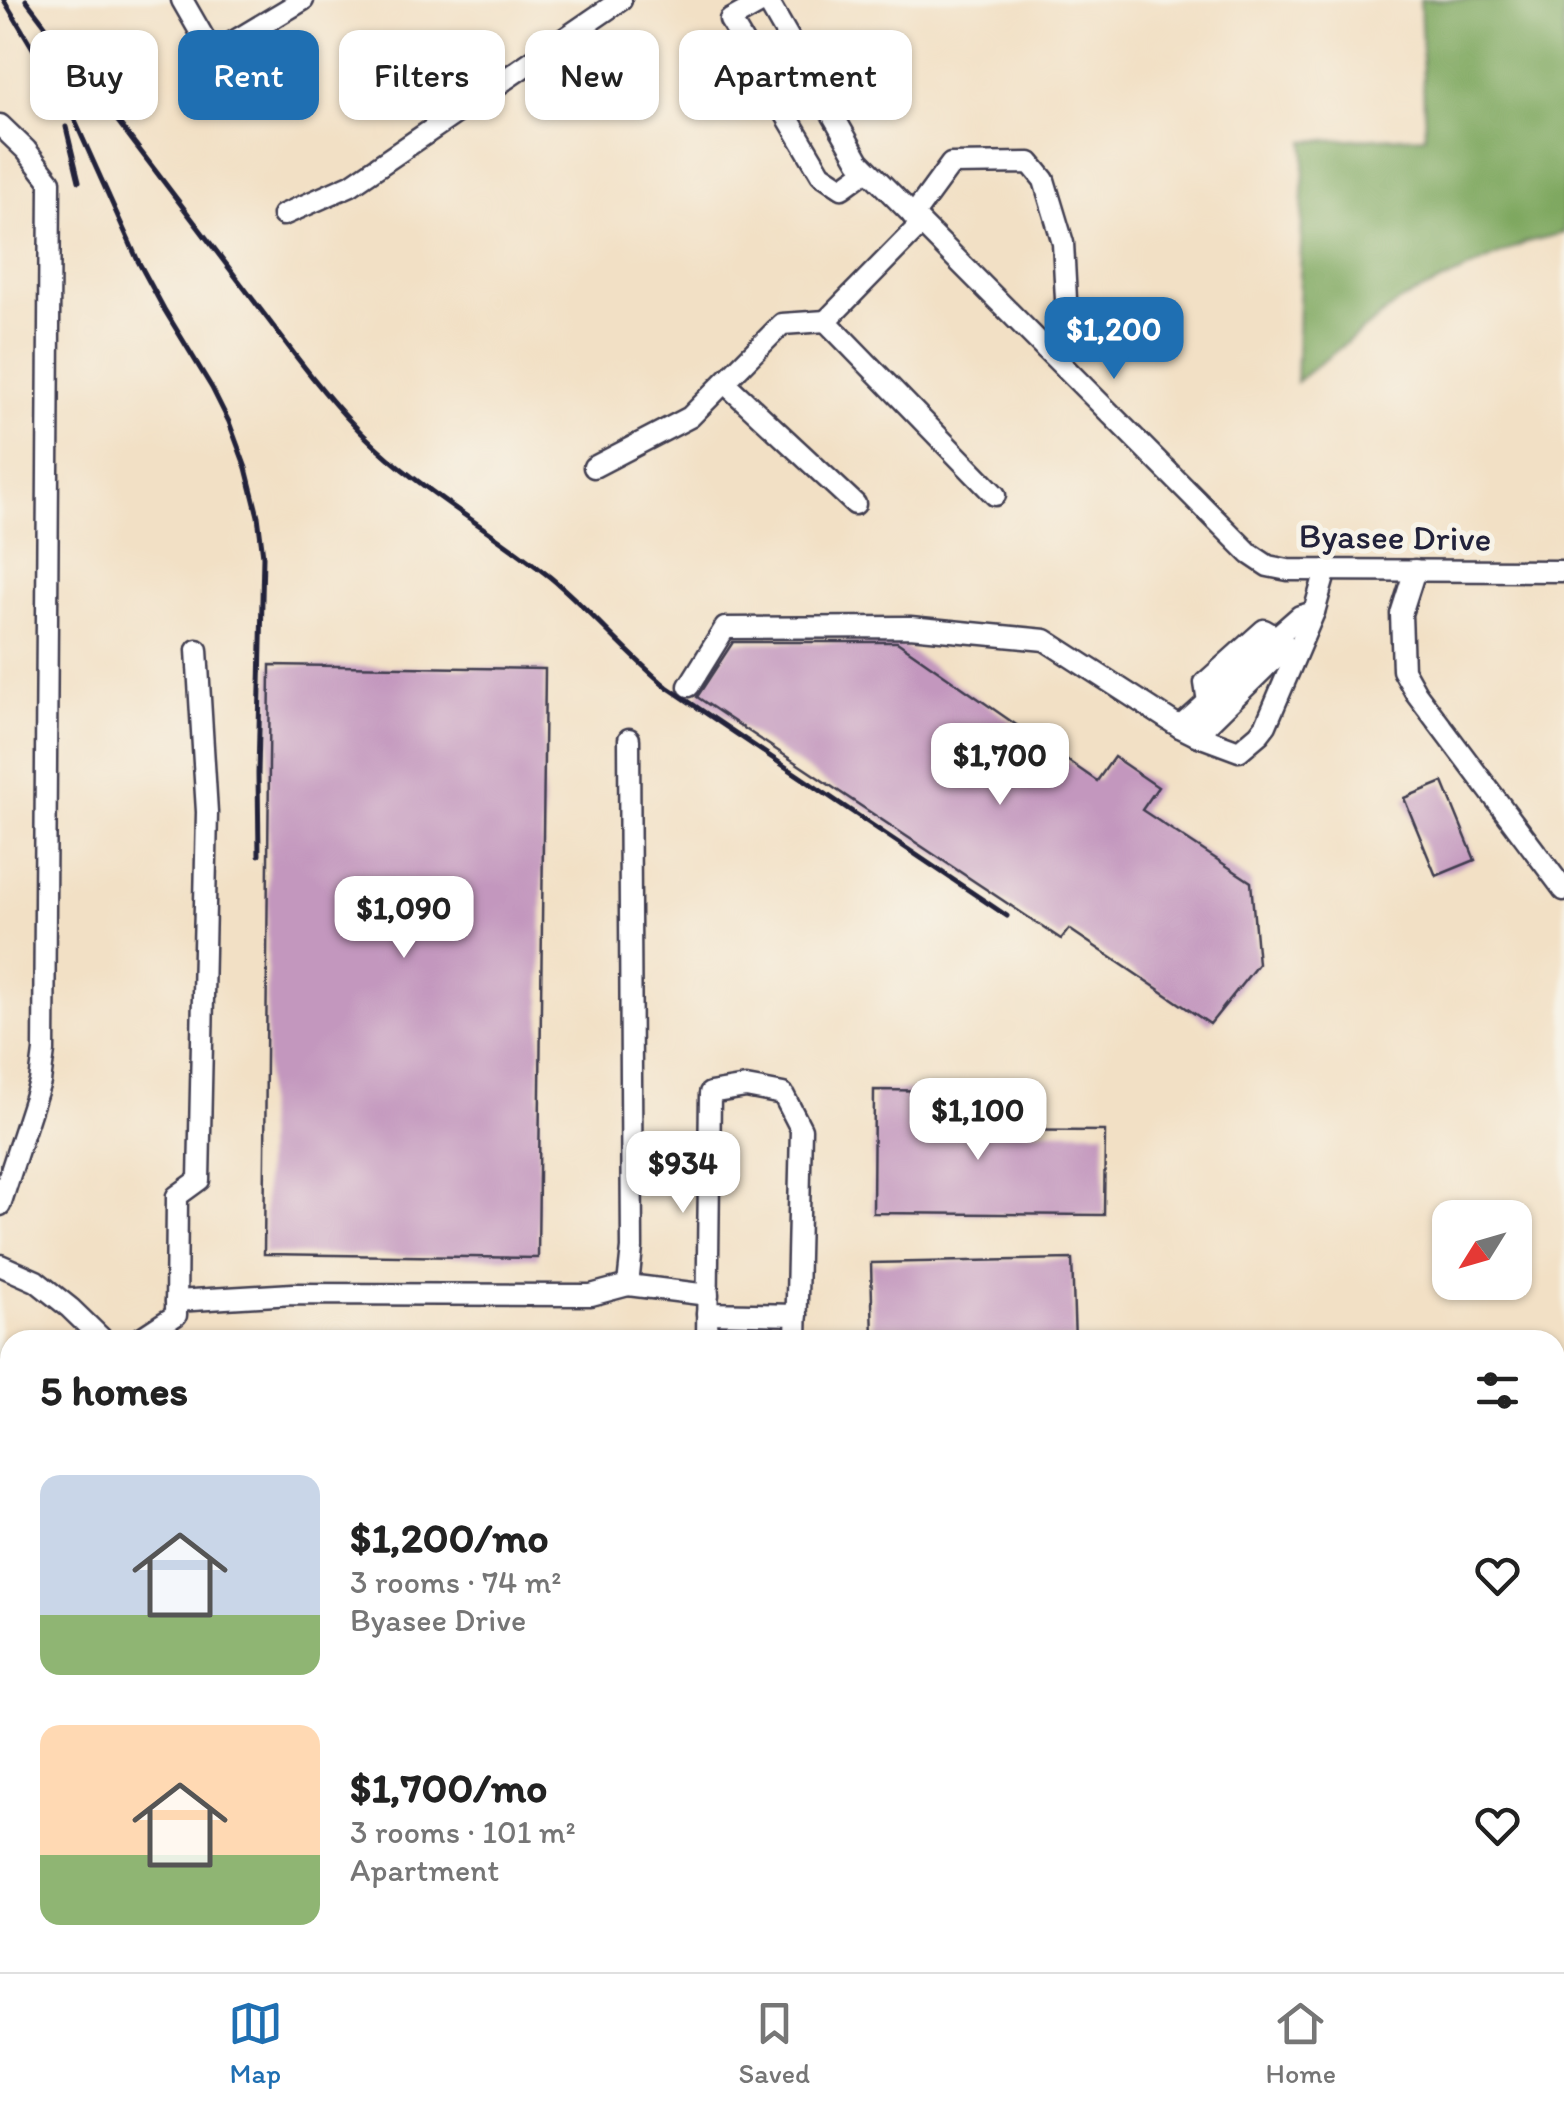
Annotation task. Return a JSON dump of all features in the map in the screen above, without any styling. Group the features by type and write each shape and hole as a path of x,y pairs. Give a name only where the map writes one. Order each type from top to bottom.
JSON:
{"street":[{"path":"182,0 213,54 302,0"},
{"path":"283,215 351,184 620,0"},
{"path":"766,0 730,20 821,174 842,188 867,170"},
{"name":"Byasee Drive","path":"766,0 858,161 1250,554 1268,566 1288,570 1564,571"},
{"path":"0,124 50,181 44,1051 40,1082 4,1178 0,1206"},
{"path":"594,466 690,416 782,324 826,320 917,220 951,164 1030,163 1044,180 1062,244 1067,318 1046,349"},
{"path":"826,320 995,495"},
{"path":"725,383 855,504"},
{"path":"689,686 724,628 910,626 1045,640 1188,731 1239,751 1266,725 1314,612 1326,570"},
{"path":"1416,570 1401,614 1404,670 1416,693 1564,890"},
{"path":"1188,731 1208,702 1276,636 1300,616 1314,612"},
{"path":"1188,731 1287,646 1276,636"},
{"path":"153,1330 176,1315 177,1196 198,1180 208,812 197,650"},
{"path":"628,1285 632,1248 629,739"},
{"path":"707,1330 710,1094 746,1087 783,1094 801,1129 796,1330"},
{"path":"0,1265 36,1281 93,1330"},
{"path":"176,1301 293,1294 591,1295 628,1285 708,1304 797,1314"}],"green space":[{"path":"1420,0 1564,0 1564,233 1527,242 1400,301 1296,382 1305,141 1425,136"}],"building":[{"path":"733,642 897,642 1097,781 1114,757 1158,787 1142,810 1251,882 1258,964 1210,1024 1069,929 1061,939 697,697"},
{"path":"270,665 545,669 538,1258 264,1254"},
{"path":"1443,782 1475,860 1436,876 1404,798"},
{"path":"874,1090 960,1091 960,1130 1105,1131 1104,1215 873,1213"},
{"path":"1072,1259 1075,1330 873,1330 871,1263"}],"railway":[{"path":"4,0 71,112 138,261 212,388 246,468 263,556 259,855"},
{"path":"26,0 298,359 373,444 550,577 667,687 1007,916"},
{"path":"66,127 79,181"}]}
